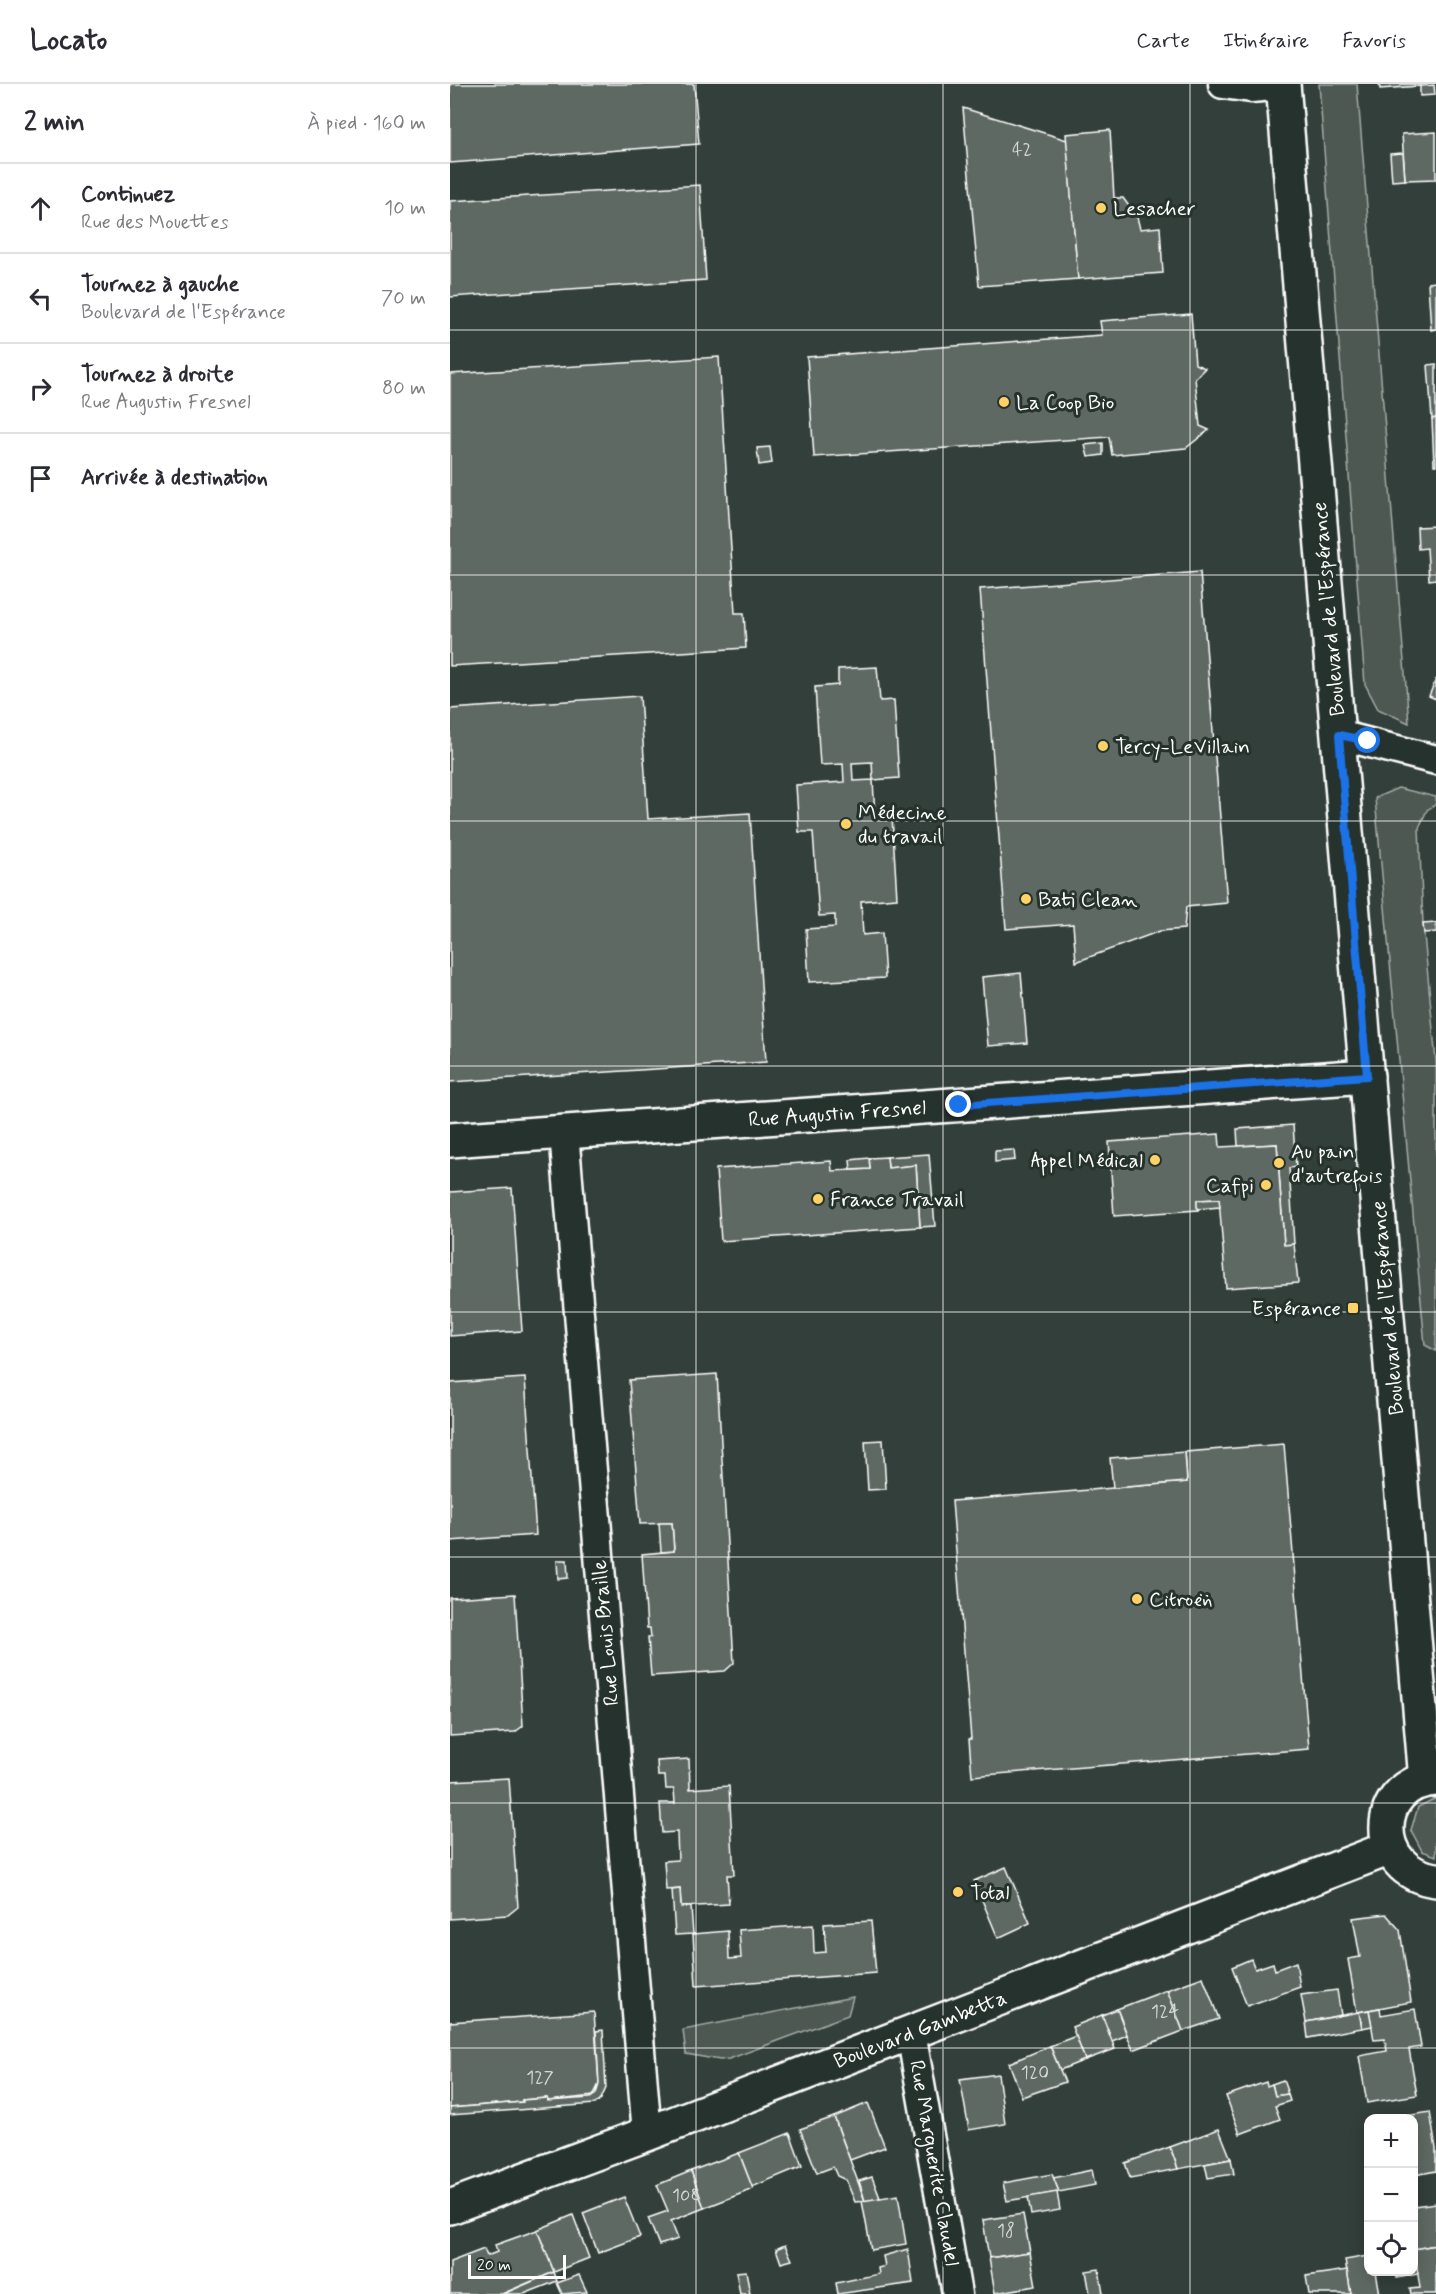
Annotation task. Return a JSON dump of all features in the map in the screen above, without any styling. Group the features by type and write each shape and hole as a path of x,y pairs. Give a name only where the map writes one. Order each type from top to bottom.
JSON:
{"main road":[{"name":"Boulevard de l'Espérance","path":"1283,84 1367,1076 1425,1647 1431,1779"},
{"name":"Rue Augustin Fresnel","path":"450,1140 1367,1076"},
{"path":"1431,1779 1410,1787 1396,1798 1389,1814 1386,1831 1390,1848 1397,1861 1420,1878 1436,1880"},
{"name":"Boulevard Gambetta","path":"450,2207 647,2134 1390,1848"}],"street":[{"path":"1223,84 1251,88 1283,84"},
{"path":"1339,735 1436,760"},
{"name":"Rue Louis Braille","path":"564,1132 647,2134"},
{"name":"Rue Marguerite Claudel","path":"911,2033 957,2294"}],"shaded area":[{"path":"1319,84 1357,84 1409,723 1378,709 1365,684"},
{"path":"1398,788 1436,797 1436,804 1427,810 1419,828 1423,924 1436,1062 1436,1351 1425,1345 1375,798"},
{"path":"1436,1798 1436,1856 1422,1851 1411,1830 1418,1807"},
{"path":"853,1997 848,2015 729,2059 720,2060 686,2054 683,2030"}],"building":[{"path":"450,84 694,84 699,144 450,163"},
{"path":"1379,84 1420,84 1420,86 1380,89"},
{"path":"1434,85 1435,95 1420,96 1420,86"},
{"path":"963,108 1067,140 1078,279 979,286"},
{"name":"Lesacher","path":"1110,130 1114,198 1123,198 1137,217 1140,229 1160,227 1163,273 1078,279 1066,134"},
{"path":"1436,132 1436,179 1405,180 1402,134"},
{"path":"1403,153 1405,180 1392,181 1390,154"},
{"path":"700,185 706,280 450,297 450,201"},
{"path":"1436,282 1436,329 1431,330 1428,283"},
{"name":"La Coop Bio","path":"1191,314 1195,364 1205,368 1195,378 1200,426 1209,430 1186,448 1112,455 1109,437 814,457 807,357 1102,335 1100,321"},
{"path":"719,357 735,613 744,613 746,648 450,666 450,374"},
{"path":"1436,364 1436,418 1432,419 1428,365"},
{"path":"1436,418 1436,465 1434,465 1432,419"},
{"path":"1103,443 1103,455 1088,457 1085,445"},
{"path":"770,447 772,463 759,465 757,448"},
{"path":"1436,526 1436,579 1429,580 1427,548 1418,549 1417,527"},
{"name":"Tercy-LeVillain","path":"1200,572 1227,903 1186,907 1184,929 1160,931 1076,962 1073,924 1006,929 980,589"},
{"name":"Médecine du travail","path":"877,667 880,701 894,700 899,778 873,780 875,817 892,816 897,898 861,901 863,935 882,933 885,978 809,982 806,929 835,927 835,915 819,916 813,832 799,832 796,785 844,782 843,764 820,765 815,687 838,685 838,669","holes":["872,762 873,780 853,781 852,763"]},
{"path":"1436,679 1436,699 1429,696"},
{"path":"640,696 648,819 750,813 766,1062 450,1082 450,709"},
{"path":"1436,923 1436,932 1424,933 1423,924"},
{"path":"1021,973 1027,1043 988,1046 982,977"},
{"path":"1293,1125 1296,1167 1289,1168 1294,1244 1284,1245 1277,1144 1238,1146 1237,1129"},
{"path":"1219,1134 1220,1147 1277,1144 1284,1245 1294,1244 1298,1283 1226,1288 1219,1199 1197,1200 1198,1210 1114,1216 1109,1142"},
{"path":"1014,1150 1015,1160 995,1162 995,1151"},
{"path":"929,1154 935,1226 920,1227 916,1165 888,1168 887,1157"},
{"name":"France Travail","path":"887,1157 888,1168 916,1165 920,1227 721,1241 716,1169 831,1161 832,1171 870,1169 869,1158"},
{"path":"869,1158 870,1169 851,1170 850,1160"},
{"path":"512,1188 522,1331 450,1336 450,1192"},
{"path":"1219,1199 1220,1207 1197,1209 1197,1200"},
{"path":"717,1374 734,1663 725,1671 651,1676 648,1637 651,1637 650,1628 647,1628 642,1554 674,1551 672,1523 640,1524 629,1380"},
{"path":"525,1378 536,1535 450,1541 450,1383"},
{"path":"883,1440 886,1489 868,1490 865,1441"},
{"path":"1284,1444 1309,1749 972,1776 952,1501 1187,1482 1185,1452"},
{"path":"1185,1452 1187,1482 1113,1488 1110,1458"},
{"path":"659,1523 672,1523 674,1551 661,1552"},
{"path":"557,1560 567,1560 568,1578 558,1579"},
{"path":"515,1594 523,1726 515,1732 450,1736 450,1598"},
{"path":"689,1759 690,1789 729,1786 734,1875 727,1875 729,1904 681,1907 680,1889 666,1890 664,1861 678,1860 677,1832 662,1833 660,1803 675,1803 674,1789 666,1789 665,1776 658,1776 657,1761"},
{"path":"509,1778 518,1907 508,1915 450,1919 450,1781"},
{"path":"1006,1867 1030,1923 998,1938 974,1881"},
{"path":"680,1889 681,1907 691,1907 693,1934 675,1935 672,1890"},
{"path":"1386,1914 1400,1930 1411,2002 1357,2012 1348,1959 1360,1957 1353,1918"},
{"path":"871,1921 876,1973 696,1986 693,1934 728,1931 729,1959 741,1958 739,1930 813,1925 814,1953 826,1952 824,1924"},
{"path":"1251,1959 1255,1969 1273,1963 1275,1970 1296,1962 1300,1987 1247,2006 1232,1967"},
{"path":"1203,1977 1219,2019 1183,2031 1167,1990"},
{"path":"1167,1990 1183,2031 1133,2050 1117,2009"},
{"path":"1337,1990 1341,2015 1306,2022 1301,1995"},
{"path":"1380,2008 1381,2015 1415,2009 1421,2047 1409,2049 1417,2095 1367,2103 1359,2056 1387,2051 1385,2039 1374,2040 1369,2010"},
{"path":"1117,2009 1127,2035 1112,2041 1102,2015"},
{"path":"1369,2010 1372,2026 1362,2028 1359,2012"},
{"path":"594,2012 599,2084 593,2096 548,2101 547,2098 522,2100 523,2102 450,2108 450,2022"},
{"path":"1359,2012 1362,2028 1308,2038 1306,2022"},
{"path":"1102,2015 1115,2049 1085,2060 1072,2027"},
{"path":"603,2030 606,2088 601,2099 595,2104 450,2115 450,2108 547,2098 548,2101 590,2098 596,2094 599,2084 596,2031"},
{"path":"1076,2036 1085,2060 1060,2070 1050,2046"},
{"path":"1050,2046 1065,2082 1022,2097 1009,2063"},
{"path":"998,2074 1005,2124 969,2130 960,2079"},
{"path":"1283,2080 1288,2094 1275,2096 1272,2084"},
{"path":"1266,2082 1267,2086 1272,2084 1275,2096 1288,2094 1290,2101 1275,2106 1280,2119 1240,2134 1226,2096"},
{"path":"868,2103 885,2147 850,2160 834,2117"},
{"path":"1430,2112 1436,2149 1436,2171 1418,2174 1418,2114"},
{"path":"834,2117 865,2201 855,2202 846,2180 837,2176 833,2167 817,2173 800,2129"},
{"path":"1219,2129 1231,2159 1178,2169 1170,2147"},
{"path":"790,2133 802,2166 752,2187 739,2153"},
{"path":"1170,2147 1178,2169 1130,2178 1125,2163"},
{"path":"739,2153 753,2189 704,2208 691,2171"},
{"path":"1231,2159 1234,2174 1208,2178 1205,2164"},
{"path":"1092,2170 1095,2185 1059,2192 1053,2178"},
{"path":"691,2171 704,2208 671,2221 678,2239 659,2245 648,2218 668,2211 657,2185"},
{"path":"1052,2174 1059,2192 1007,2201 1003,2183"},
{"path":"872,2177 880,2198 865,2201 859,2181"},
{"path":"1057,2192 1060,2210 1031,2215 1028,2197"},
{"path":"898,2195 906,2244 871,2250 862,2201"},
{"path":"624,2197 640,2237 598,2253 583,2213"},
{"path":"1436,2203 1436,2245 1418,2248 1418,2205"},
{"path":"1023,2214 1030,2252 989,2258 983,2220"},
{"path":"573,2215 589,2258 554,2272 537,2230"},
{"path":"537,2230 554,2272 502,2294 450,2294 450,2262 484,2249 487,2256 497,2252 495,2245"},
{"path":"785,2245 792,2260 781,2263 776,2249"},
{"path":"1436,2245 1436,2294 1411,2294 1410,2289 1420,2288 1418,2248"},
{"path":"908,2249 913,2283 838,2294 836,2283 879,2274 878,2268 885,2266 883,2256"},
{"path":"1030,2252 1036,2286 995,2293 989,2258"},
{"path":"1364,2257 1364,2276 1377,2276 1380,2294 1351,2294 1345,2260"},
{"path":"1099,2269 1103,2294 1090,2294 1086,2271"},
{"path":"1347,2270 1351,2294 1309,2294 1306,2276"},
{"path":"746,2271 750,2294 740,2294 736,2272"},
{"path":"554,2272 557,2281 524,2294 503,2294"},
{"path":"579,2275 587,2292 562,2294 557,2283"}],"place":[{"name":"Lesacher","path":"1101,208"},
{"name":"La Coop Bio","path":"1004,402"},
{"name":"Tercy-LeVillain","path":"1103,746"},
{"name":"Médecine du travail","path":"846,824"},
{"name":"Bati Clean","path":"1026,899"},
{"name":"Appel Médical","path":"1155,1160"},
{"name":"Au pain d'autrefois","path":"1279,1163"},
{"name":"Cafpi","path":"1266,1185"},
{"name":"France Travail","path":"818,1199"},
{"name":"Espérance","path":"1353,1308"},
{"name":"Citroën","path":"1137,1599"},
{"name":"Total","path":"958,1892"}],"route":[{"path":"959,1105 1367,1076 1339,735 1368,741"}]}
